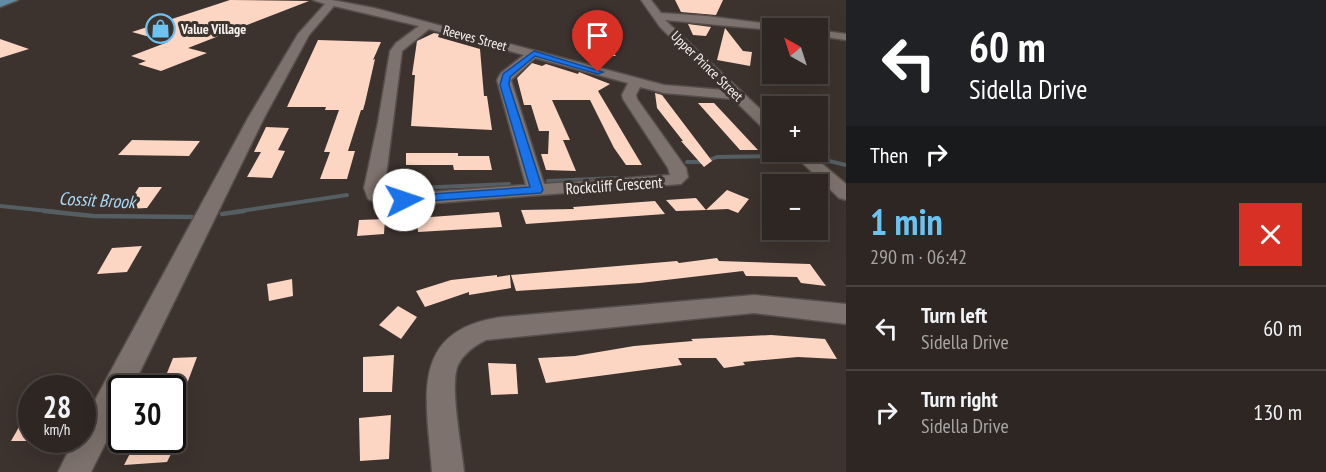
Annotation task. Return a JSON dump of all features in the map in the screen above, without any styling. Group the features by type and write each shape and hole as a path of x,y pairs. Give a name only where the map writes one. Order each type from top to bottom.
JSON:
{"main road":[{"path":"0,3 12,0"}],"street":[{"name":"Upper Prince Street","path":"646,0 657,16 762,119"},
{"path":"74,472 256,118 324,1"},
{"name":"Reeves Street","path":"324,1 374,11 635,82 685,92 737,95"},
{"path":"657,16 762,26"},
{"name":"Rockcliff Crescent","path":"428,26 400,45 396,51 386,122 373,188 375,195 386,201 669,182 679,177 677,168 630,99 629,95 635,82"},
{"path":"828,34 846,37"},
{"path":"534,54 504,80 537,190"},
{"path":"810,162 846,194"},
{"path":"448,472 440,381 442,368 450,351 459,342 479,331 754,304 846,314"}],"building":[{"path":"230,0 309,1 188,48 207,53 161,71 138,64 146,61 131,56 168,42 132,32"},
{"path":"675,0 723,0 716,15 681,12"},
{"path":"688,24 711,27 706,36 693,35"},
{"path":"725,28 743,51 752,52 750,66 717,60"},
{"path":"572,29 598,35 616,56 593,56"},
{"path":"434,33 439,34 438,37 480,49 484,96 487,96 492,130 411,126 415,75 412,75 417,41"},
{"path":"0,39 29,49 0,58"},
{"path":"318,40 381,42 373,60 375,59 363,110 361,110 348,151 355,151 347,179 320,179 330,152 324,152 339,110 325,110 326,107 287,107"},
{"path":"532,63 542,66 546,64 578,74 579,72 610,84 598,91 642,165 626,165 614,148 590,100 552,100 570,140 563,140 576,171 546,170 541,154 548,154 549,131 539,131 531,105 524,105 517,78"},
{"path":"655,93 662,95 712,161 704,167 657,108"},
{"path":"698,103 714,103 758,150 740,150"},
{"path":"266,127 289,128 278,150 285,151 272,178 247,177 261,152 254,152"},
{"path":"132,140 200,141 189,156 118,155"},
{"path":"406,153 458,153 458,156 489,156 492,170 454,170 453,165 406,165"},
{"path":"139,187 162,187 147,208 125,209"},
{"path":"727,190 749,199 738,213 728,209 706,210"},
{"path":"696,198 706,210 676,211 666,200"},
{"path":"655,201 665,214 526,224 521,210 574,209 573,207"},
{"path":"499,212 502,227 418,232 417,218"},
{"path":"385,219 384,234 357,236 359,220"},
{"path":"142,246 127,272 97,274 112,248"},
{"path":"717,258 719,261 810,264 826,286 801,283 797,277 746,276 743,271 640,283 516,291 511,275 677,261 679,263"},
{"path":"497,275 497,277 510,275 511,288 469,295 469,292 425,307 416,291 451,280"},
{"path":"292,279 293,296 269,301 267,284"},
{"path":"398,306 417,317 401,339 379,325"},
{"path":"771,335 825,339 837,359 798,357 743,362 745,365 724,368 716,358 678,358 682,365 546,383 538,358 575,356 634,346 693,341 691,339"},
{"path":"394,355 392,392 363,392 363,357"},
{"path":"197,357 186,386 186,375 166,375 173,358"},
{"path":"488,363 516,364 518,394 491,395"},
{"path":"391,415 389,459 360,461 359,418"},
{"path":"18,429 18,441 11,441"},
{"path":"130,453 172,453 167,462 124,465"}],"waterway":[{"name":"Cossit Brook","path":"687,162 704,162 717,157 762,156"},
{"name":"Cossit Brook","path":"828,161 846,165"},
{"name":"Cossit Brook","path":"548,181 618,178"},
{"name":"Cossit Brook","path":"391,189 509,184"},
{"name":"Cossit Brook","path":"234,212 347,195"},
{"name":"Cossit Brook","path":"0,206 58,212"},
{"name":"Cossit Brook","path":"44,211 93,216 192,217"},
{"name":"Cossit Brook","path":"222,214 244,211"}],"place":[{"name":"Value Village","path":"160,29"}],"route":[{"path":"404,200 537,190 504,85 506,76 534,54 598,72"}]}
